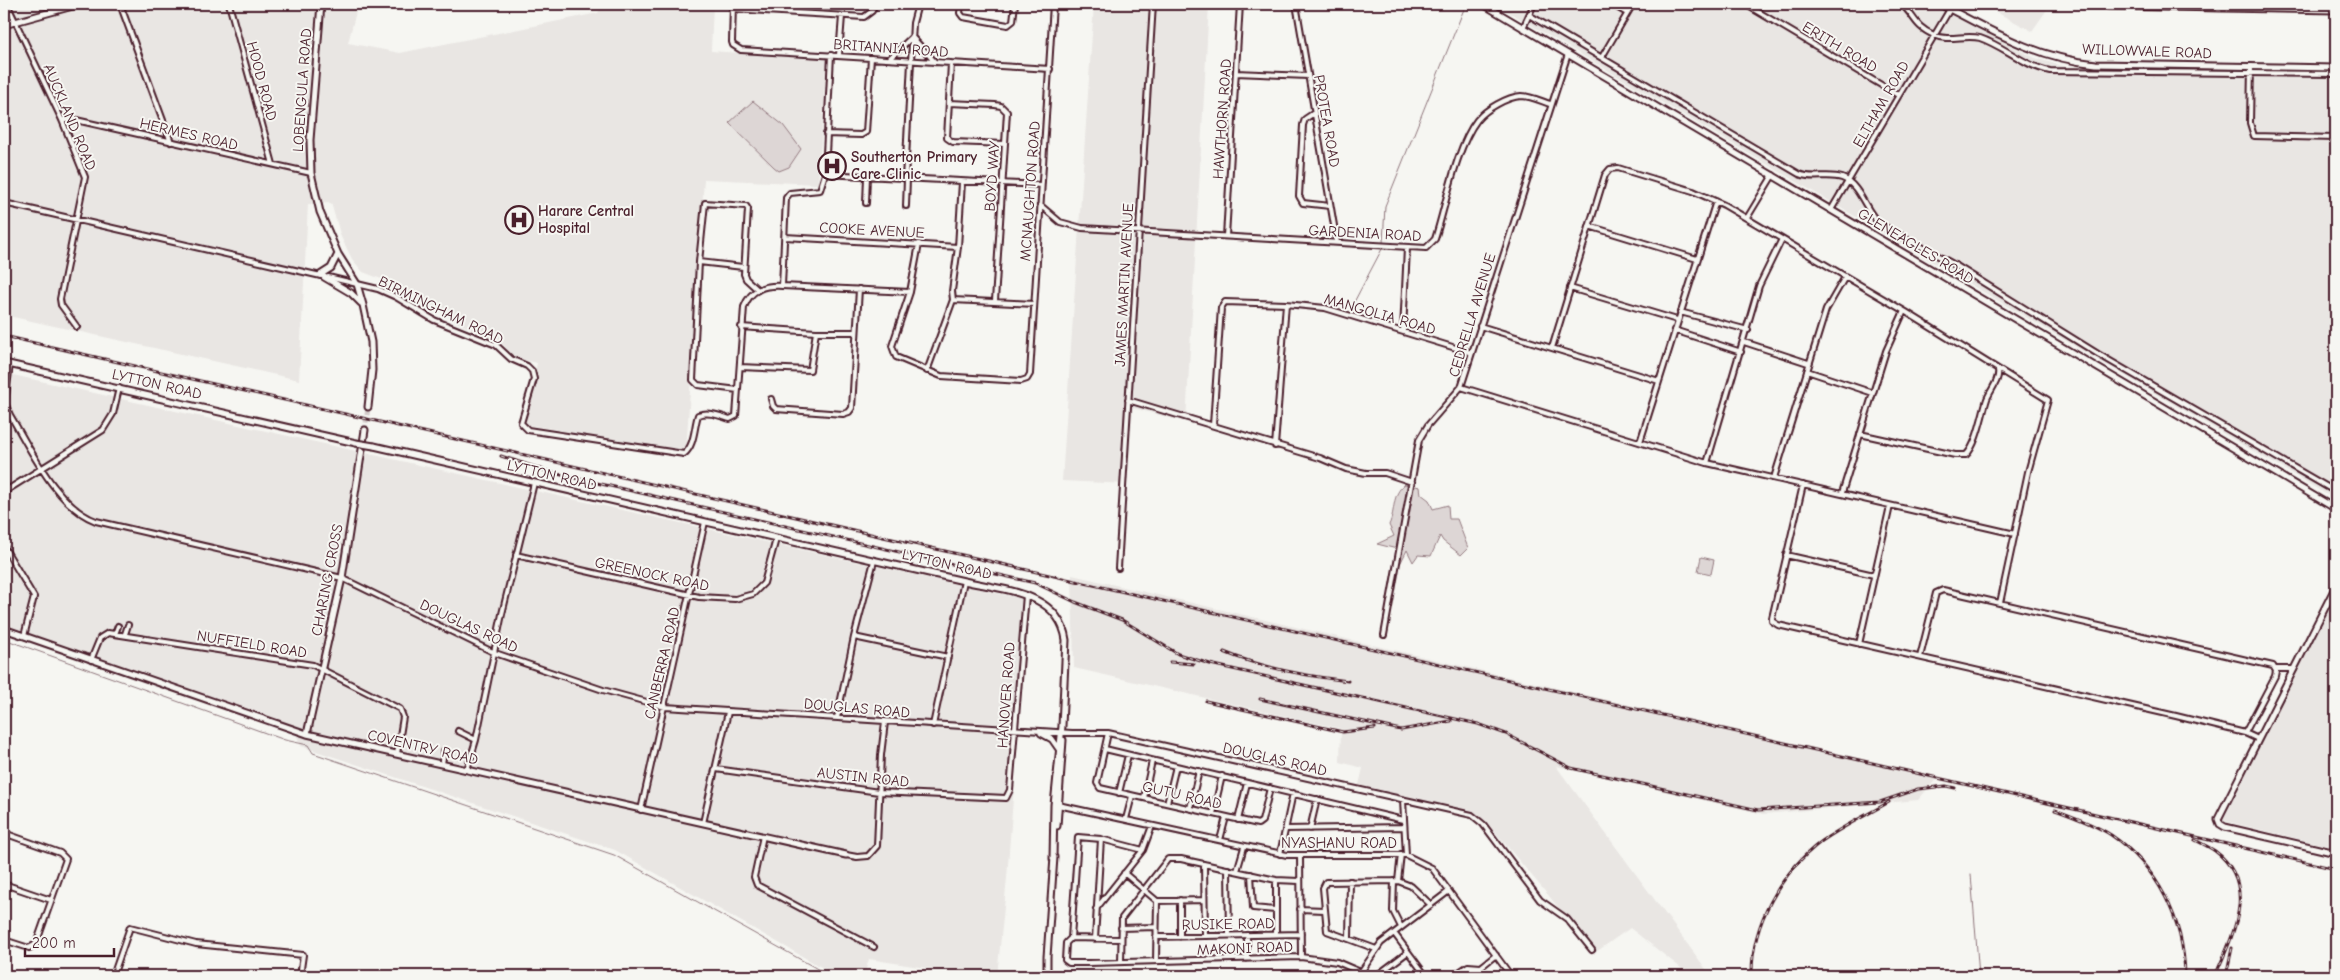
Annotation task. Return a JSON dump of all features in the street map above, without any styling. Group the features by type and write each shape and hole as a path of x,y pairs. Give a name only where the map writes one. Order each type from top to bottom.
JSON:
{"street":[{"name":"AUCKLAND ROAD","path":"7,4 62,120 85,177 60,299 61,305 77,327"},
{"path":"4,24 80,4"},
{"path":"120,4 170,142"},
{"name":"HOOD ROAD","path":"229,4 273,164"},
{"name":"LOBENGULA ROAD","path":"321,4 310,140 311,173 320,212 338,254 356,284 363,305 371,342 372,370 368,407"},
{"path":"733,6 864,17 872,11 875,4"},
{"path":"906,206 912,37 913,23 918,4"},
{"path":"961,4 960,13 963,17 1008,25 1013,20 1015,4"},
{"name":"MCNAUGHTON ROAD","path":"927,371 948,377 1021,382 1027,379 1030,374 1050,69 1052,4"},
{"name":"JAMES MARTIN AVENUE","path":"1118,568 1153,4"},
{"name":"HAWTHORN ROAD","path":"1226,236 1240,4"},
{"name":"PROTEA ROAD","path":"1296,4 1337,243"},
{"name":"GLENEAGLES ROAD","path":"1483,4 2336,509"},
{"path":"1523,28 1534,4"},
{"path":"1611,4 1627,13"},
{"path":"1602,58 1632,4"},
{"name":"ERITH ROAD","path":"1745,4 1898,95"},
{"path":"1902,4 1917,25 1934,36 1949,39 1981,39 2034,65 2050,70 2336,74"},
{"name":"WILLOWVALE ROAD","path":"1940,4 2016,43 2065,60 2096,64 2336,68"},
{"path":"2093,4 2265,6 2336,10"},
{"path":"2310,10 2311,4"},
{"name":"BRITANNIA ROAD","path":"733,6 733,45 741,50 831,54 1050,69"},
{"name":"ELTHAM ROAD","path":"1830,210 1950,9"},
{"path":"1529,15 1799,174 1808,177 1843,178 1858,192 1870,216 1880,224 1962,270 2098,354 2336,492"},
{"path":"839,55 842,16"},
{"path":"890,58 912,37"},
{"path":"912,37 934,62"},
{"path":"782,286 787,195 790,192 820,190 825,174 831,54"},
{"name":"CEDRELLA AVENUE","path":"1384,635 1421,436 1461,387 1550,104 1568,54"},
{"path":"826,134 862,135 866,132 871,58"},
{"path":"951,63 947,138 950,141 1005,144"},
{"path":"2250,66 2250,123 2254,136 2336,138"},
{"path":"1236,73 1288,77 1308,76"},
{"name":"GARDENIA ROAD","path":"1040,205 1060,222 1082,228 1426,248 1433,243 1460,156 1474,124 1481,115 1519,96 1550,104"},
{"name":"BOYD WAY","path":"949,103 995,105 1005,108 1007,112 995,301"},
{"path":"1314,113 1305,119 1303,125 1299,196 1303,203 1330,206"},
{"name":"HERMES ROAD","path":"62,120 76,120 311,173"},
{"path":"1552,348 1605,175 1610,169 1614,168 1693,191 1747,218 1904,311 2048,400 2028,472 2000,603"},
{"path":"825,174 1041,185"},
{"path":"1747,218 1773,175"},
{"path":"866,203 867,177"},
{"path":"919,244 910,292 892,346 896,357 927,371 953,300 952,291 958,246 962,182"},
{"path":"1640,442 1716,201"},
{"path":"758,290 744,277 743,266 748,209 742,205 705,202 699,262 693,380 698,385 738,390 741,327 745,303 763,286 910,292"},
{"name":"BIRMINGHAM ROAD","path":"4,204 378,289 396,296 434,320 496,345 511,359 527,366 532,371 534,379 522,423 528,430 684,454 688,451 698,415 704,413 730,419 736,416 738,390"},
{"path":"1589,226 1697,259"},
{"name":"COOKE AVENUE","path":"785,237 958,246"},
{"path":"1707,462 1764,274 1782,239"},
{"path":"1403,331 1408,248"},
{"path":"338,254 331,268 322,276 351,292 363,305"},
{"path":"699,262 743,266"},
{"path":"1774,478 1808,363 1826,310 1845,277"},
{"path":"1570,288 1677,320"},
{"path":"771,399 772,406 776,409 843,414 849,412 852,408 859,289"},
{"path":"953,300 1034,304"},
{"name":"MANGOLIA ROAD","path":"1213,425 1222,306 1225,302 1286,304 1325,308 1472,353"},
{"path":"1275,446 1286,304"},
{"path":"1842,493 1889,342 1904,311"},
{"path":"1680,312 1748,330"},
{"path":"1480,326 1659,381"},
{"path":"741,327 816,332 856,332"},
{"path":"1674,330 1741,352"},
{"path":"740,367 810,370 816,332"},
{"path":"1744,342 1808,363"},
{"name":"LYTTON ROAD","path":"7,365 119,388 1026,595 1047,606 1057,616 1063,628 1066,646 1062,731"},
{"name":"DOUGLAS ROAD","path":"7,365 7,408 42,468 62,496 75,510 88,518 342,578 495,653 603,690 664,707 1015,731 1108,733 1472,815 1483,824 1540,900 1567,919 1592,950"},
{"path":"1860,434 1955,455 1966,454 1975,439 1986,401 1998,377 1998,370"},
{"path":"1807,371 1873,392"},
{"path":"1461,387 1707,462 2015,534"},
{"path":"4,492 103,430 114,414 119,388"},
{"path":"1128,400 1213,425 1275,446 1320,458 1346,469 1366,473 1385,473 1412,482"},
{"name":"CHARING CROSS","path":"307,734 342,578 365,430"},
{"path":"467,770 476,740 502,614 534,483"},
{"path":"1803,485 1772,618 1774,623 2246,733 2258,739"},
{"path":"1859,644 1890,506"},
{"name":"CANBERRA ROAD","path":"641,810 672,662 705,522"},
{"name":"GREENOCK ROAD","path":"516,555 689,595 712,599 735,599 753,594 765,580 776,539"},
{"path":"4,547 34,597 24,636"},
{"path":"1786,555 1874,575"},
{"path":"837,718 854,637 874,561"},
{"path":"933,725 964,580"},
{"path":"2336,586 2219,815 2219,823 2225,827 2336,852"},
{"path":"1920,657 1938,592 1943,590 2269,665 2276,669 2294,669"},
{"name":"HANOVER ROAD","path":"1008,796 1026,595"},
{"path":"124,634 128,625"},
{"path":"91,660 100,638 108,633 115,634 118,626"},
{"name":"COVENTRY ROAD","path":"4,629 307,734 846,856"},
{"name":"NUFFIELD ROAD","path":"115,634 312,665 322,669 396,706 402,712 403,717 397,754"},
{"path":"854,637 948,657"},
{"path":"2246,733 2275,676 2276,669"},
{"path":"703,823 728,712"},
{"path":"846,856 857,858 868,856 877,846 885,722"},
{"path":"458,731 476,740"},
{"name":"DOUGLAS ROAD","path":"1030,731 1042,733 1062,731"},
{"path":"1047,976 1059,750 1062,731"},
{"path":"1056,805 1062,731"},
{"path":"1042,733 1052,740 1059,750"},
{"path":"1108,733 1105,749 1403,820"},
{"name":"GUTU ROAD","path":"1105,749 1097,783 1100,788 1132,796 1258,824 1262,821 1270,788"},
{"path":"442,764 444,751"},
{"path":"1119,792 1128,755"},
{"path":"1144,798 1152,761"},
{"path":"1167,803 1176,766"},
{"name":"AUSTIN ROAD","path":"716,769 879,792 1003,799 1008,796"},
{"path":"1190,808 1199,771"},
{"path":"1213,814 1222,776"},
{"path":"1238,820 1247,783"},
{"path":"1280,854 1294,793"},
{"path":"1126,819 1132,796"},
{"path":"1310,829 1317,799"},
{"path":"1403,800 1406,854"},
{"name":"NYASHANU ROAD","path":"1056,805 1280,854 1300,856 1406,854 1432,868 1511,976"},
{"path":"1220,840 1226,817"},
{"path":"1096,909 1143,850 1152,826"},
{"path":"1286,829 1403,827"},
{"path":"4,833 60,853 66,858 36,944 32,947 23,947 4,940"},
{"path":"763,836 754,877 760,888 814,914 874,947"},
{"path":"1120,939 1071,938 1076,849 1079,836 1143,850"},
{"path":"1095,939 1101,840"},
{"path":"1237,871 1244,846"},
{"path":"1401,854 1393,912 1401,927"},
{"path":"1300,856 1301,957"},
{"path":"1121,962 1120,939 1124,914 1168,859 1182,859 1276,880 1299,881"},
{"path":"1204,864 1204,936"},
{"path":"1228,869 1229,935"},
{"path":"1124,873 1144,888 1157,901 1156,961"},
{"path":"1251,874 1253,908 1275,910"},
{"path":"1276,880 1276,934"},
{"path":"1376,948 1327,931 1324,910 1325,884 1327,881 1396,881 1411,886 1430,905"},
{"path":"1349,938 1350,881"},
{"path":"4,884 51,900"},
{"path":"1360,972 1376,948 1449,891"},
{"path":"1180,900 1180,937"},
{"path":"1157,901 1204,900"},
{"path":"1300,910 1324,910"},
{"path":"114,976 130,926 196,944 303,955 300,976"},
{"path":"1121,928 1156,927"},
{"path":"1394,933 1426,976"},
{"name":"RUSIKE ROAD","path":"1156,937 1300,934"},
{"path":"1247,935 1247,959"},
{"name":"MAKONI ROAD","path":"1071,938 1066,943 1064,958 1067,962 1301,957 1337,962 1365,976"},
{"path":"1376,976 1408,952"},
{"path":"1452,976 1468,966 1481,967 1496,955"},
{"path":"1481,967 1482,976"},
{"path":"1414,976 1422,970"}],"shaded area":[{"path":"4,4 358,4 348,43 400,53 598,13 602,4 713,4 711,51 827,59 818,184 704,179 686,452 522,424 537,363 512,357 504,345 460,324 402,287 363,272 352,259 341,237 331,203 308,204 299,380 4,315"},
{"path":"1094,4 1209,4 1186,422 1133,408 1127,484 1062,481"},
{"path":"1495,4 1929,4 2035,58 2069,68 2336,72 2336,500"},
{"path":"1981,4 2051,4 2032,31"},
{"path":"753,101 783,125 801,149 789,167 779,171 729,123"},
{"path":"4,373 1028,600 1007,878 997,976 976,976 869,959 864,976 837,976 615,850 301,746 293,727 4,624"},
{"path":"1405,484 1420,487 1421,494 1429,500 1433,509 1448,505 1449,519 1457,519 1468,548 1461,555 1443,541 1440,536 1431,556 1418,555 1413,562 1407,550 1400,564 1397,549 1377,544 1394,536 1389,525 1396,498"},
{"path":"1701,557 1714,560 1711,574 1698,571"},
{"path":"1072,575 1938,777 1918,800 1763,814 1556,766 1711,976 1691,976 1630,928 1596,952 1485,820 1359,785 1363,768 1340,762 1341,729 1074,668"},
{"path":"2336,593 2336,848 2220,820"}],"waterway":[{"path":"1383,243 1385,206 1466,4"},
{"path":"1352,306 1382,249"},
{"path":"4,639 285,740 308,745 313,753 614,855 830,976"},
{"path":"1971,874 1979,976"}],"tunnel":[{"path":"365,430 368,407"}],"railway":[{"path":"4,336 2336,869"},
{"path":"501,456 553,473 1035,583 1075,602 1122,620 1178,654 1210,664 1478,724 1506,734 1571,768 1758,810 1880,802 1918,789 1946,786 1955,788"},
{"path":"1224,652 1254,663 1285,671 1348,681"},
{"path":"1170,662 1194,664"},
{"path":"1260,699 1401,730 1451,721"},
{"path":"1206,701 1343,732 1375,728"},
{"path":"1752,976 1753,957 1763,919 1771,901 1794,868 1822,841 1889,802"},
{"path":"2055,810 2084,821 2111,835 2128,848 2155,879 2174,915 2180,935 2185,976"},
{"path":"2195,840 2215,851 2229,865 2236,879 2239,895 2238,912 2234,928 2215,976"},
{"path":"2226,976 2232,948"}],"place":[{"name":"Southerton Primary Care Clinic","path":"832,166"},
{"name":"Harare Central Hospital","path":"519,220"}]}
